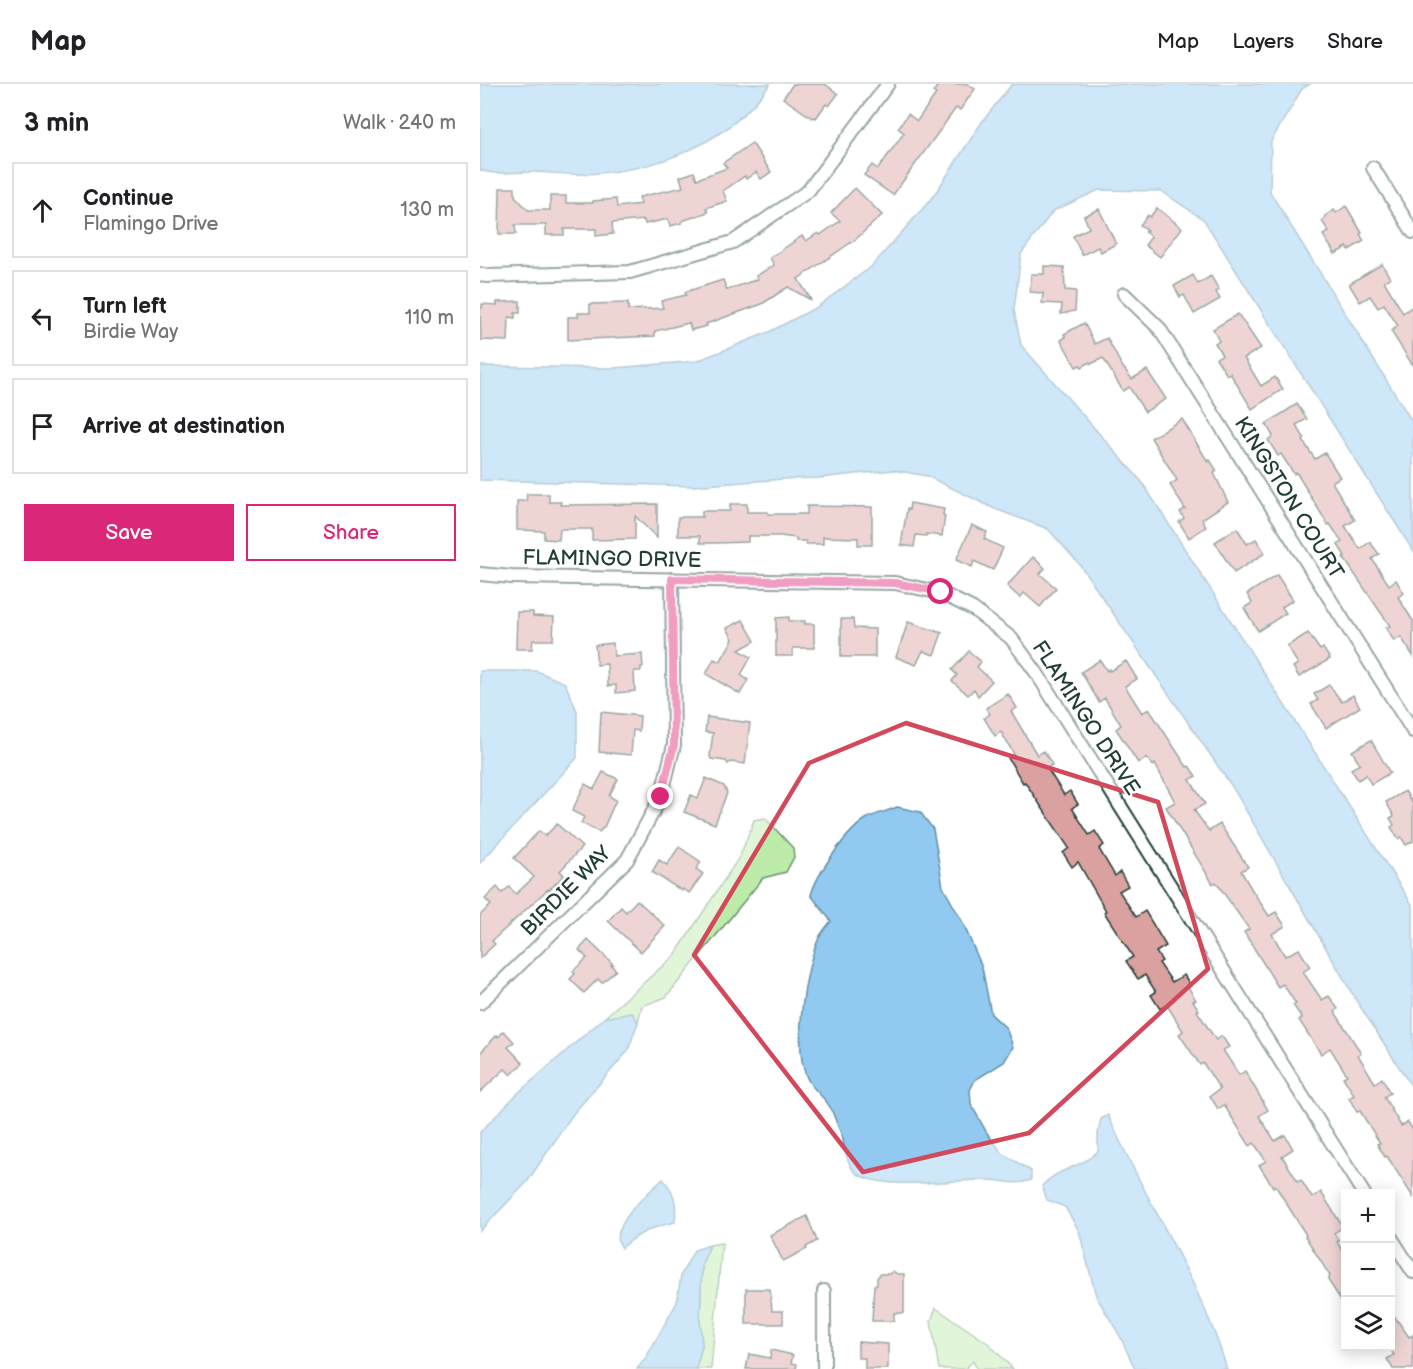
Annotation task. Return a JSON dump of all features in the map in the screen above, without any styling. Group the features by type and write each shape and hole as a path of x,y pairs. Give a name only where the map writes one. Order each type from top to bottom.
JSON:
{"street":[{"path":"480,274 486,276 630,272 733,242 808,191 888,84"},
{"path":"1373,168 1413,232"},
{"name":"KINGSTON COURT","path":"1124,294 1159,328 1413,731"},
{"name":"FLAMINGO DRIVE","path":"480,574 512,577 895,583 941,592 973,609 1011,638 1036,672 1361,1189"},
{"name":"BIRDIE WAY","path":"480,1003 627,860 661,797 674,745 672,579"},
{"path":"1394,1243 1413,1272"},
{"path":"824,1291 824,1369"}],"highlighted area":[{"path":"906,723 1158,802 1208,969 1029,1133 863,1172 694,955 809,763"}],"green space":[{"path":"765,818 793,848 794,857 786,872 763,878 666,997 642,1006 638,1022 632,1013 604,1018 675,955 740,856 754,820"},
{"path":"722,1243 711,1369 696,1369 702,1346 700,1320 702,1264 710,1245"},
{"path":"936,1308 989,1344 1013,1369 977,1369 973,1361 965,1369 939,1369 931,1321"}],"water":[{"path":"480,84 770,84 734,123 689,150 639,167 613,172 573,174 493,173 480,170"},
{"path":"1012,84 1310,84 1302,89 1271,141 1270,192 1413,423 1413,551 1204,220 1161,191 1099,190 1053,211 1021,254 1014,310 1021,345 1142,482 1413,906 1413,1089 1356,1000 1233,788 1080,565 1048,529 995,509 927,476 893,470 820,478 692,486 480,480 480,366 614,368 697,361 769,332 817,307 872,266 932,198 982,122"},
{"path":"480,671 537,671 565,683 577,711 577,758 480,863"},
{"path":"897,807 920,812 933,829 943,887 962,921 982,967 991,1014 1006,1028 1013,1047 1004,1062 975,1080 970,1090 971,1104 987,1133 1002,1153 1031,1171 1031,1180 1020,1183 987,1180 896,1183 863,1177 853,1170 849,1163 842,1136 830,1106 807,1078 801,1047 805,986 814,950 820,936 831,921 811,895 826,864 850,833 866,819"},
{"path":"632,1013 638,1022 628,1051 573,1114 527,1182 480,1231 480,1132 518,1093 604,1018"},
{"path":"1108,1115 1202,1303 1227,1369 1135,1369 1120,1336 1096,1296 1079,1231 1065,1207 1047,1200 1042,1186 1048,1180 1092,1157 1098,1151 1101,1119"},
{"path":"663,1179 674,1199 675,1222 646,1231 622,1248 617,1239 624,1221 635,1206"},
{"path":"710,1245 702,1264 700,1320 702,1346 696,1369 637,1369 677,1302 681,1275 694,1250"}],"building":[{"path":"793,84 825,84 838,94 829,106 826,104 816,118 812,118 783,98"},
{"path":"939,84 968,84 975,89 960,110 956,108 893,195 864,175 872,165 878,169 904,133 898,128 908,114 917,121 936,94 933,92"},
{"path":"752,143 771,172 761,179 756,172 746,179 745,176 723,191 727,201 706,208 708,212 682,221 682,223 670,226 668,219 645,224 644,220 612,223 613,234 596,236 596,229 564,229 564,235 546,235 546,225 515,225 516,234 499,234 500,188 515,188 515,196 528,210 550,210 550,196 566,196 566,203 593,203 593,201 616,199 617,207 641,204 639,197 683,187 680,177 694,172 697,179 727,168 723,163"},
{"path":"855,188 882,215 856,239 798,279 811,300 788,287 762,304 691,330 689,323 655,331 655,336 568,340 568,317 578,317 578,313 590,313 590,304 628,303 628,310 663,308 661,301 686,295 685,292 723,280 727,290 758,279 756,276 774,265 770,258 802,236 806,241 818,233 820,235 840,221 831,213"},
{"path":"1346,206 1362,233 1360,234 1364,241 1349,250 1347,247 1335,254 1323,235 1329,232 1322,221 1334,210 1336,213"},
{"path":"1157,208 1182,228 1160,257 1145,245 1151,237 1140,225"},
{"path":"1099,209 1116,244 1101,252 1098,247 1082,255 1073,236 1089,228 1084,216"},
{"path":"1382,264 1390,278 1384,281 1403,313 1413,306 1413,366 1391,331 1398,326 1384,304 1378,308 1370,296 1360,302 1349,284"},
{"path":"1044,266 1064,267 1065,290 1076,291 1075,311 1061,314 1062,304 1042,303 1043,293 1030,292 1031,274 1044,274"},
{"path":"1193,275 1198,284 1211,276 1219,290 1216,292 1220,299 1194,314 1184,295 1180,297 1174,286"},
{"path":"520,301 520,313 515,313 515,318 509,317 508,341 481,340 480,308 482,304 497,305 497,302"},
{"path":"1238,314 1261,348 1244,358 1261,386 1275,377 1283,389 1252,409 1230,373 1227,375 1216,358 1222,355 1215,343 1219,341 1213,329"},
{"path":"1084,323 1095,344 1107,338 1132,379 1147,370 1166,399 1145,412 1129,387 1123,391 1103,358 1082,367 1080,365 1076,367 1061,340 1066,337 1064,334"},
{"path":"1297,404 1307,419 1296,425 1305,439 1303,441 1315,459 1325,453 1340,477 1332,482 1355,520 1345,526 1360,549 1370,542 1379,554 1372,559 1389,585 1396,580 1404,593 1398,597 1413,621 1413,656 1401,637 1394,641 1386,628 1390,626 1343,557 1345,556 1338,545 1342,542 1330,524 1328,525 1296,472 1294,474 1281,454 1278,456 1268,440 1273,436 1266,424"},
{"path":"1182,419 1208,462 1210,460 1217,471 1214,473 1228,502 1202,519 1206,527 1189,538 1179,522 1184,518 1180,512 1185,509 1170,485 1177,480 1151,438"},
{"path":"527,494 549,494 549,502 561,502 560,505 657,504 657,538 635,516 635,539 592,540 592,529 560,529 559,540 544,539 544,531 517,530 517,501 526,501"},
{"path":"910,503 944,509 942,536 916,535 914,547 901,545"},
{"path":"730,504 747,504 747,512 768,512 768,514 807,514 807,506 872,507 872,545 858,545 858,538 823,537 823,544 806,544 806,541 796,541 796,538 748,536 748,542 700,543 700,536 678,536 678,517 702,517 702,511 730,511"},
{"path":"972,525 987,532 984,539 1003,548 993,570 974,561 972,567 956,560"},
{"path":"1237,528 1247,544 1256,539 1265,553 1234,573 1215,542"},
{"path":"1033,557 1045,568 1040,574 1056,588 1040,607 1024,593 1020,598 1007,586"},
{"path":"1277,575 1293,600 1282,607 1286,613 1258,631 1244,608 1252,603 1247,594"},
{"path":"517,612 533,612 533,616 554,617 553,640 533,640 532,649 516,649"},
{"path":"789,617 789,621 805,621 805,624 814,624 814,648 793,648 793,656 776,656 776,618"},
{"path":"841,619 853,619 854,628 875,629 875,657 841,657"},
{"path":"743,620 755,641 739,650 751,657 741,675 748,680 740,694 706,674 714,659 720,662 733,639 727,628"},
{"path":"908,622 942,633 934,655 923,651 916,665 896,657"},
{"path":"1308,633 1320,650 1323,648 1330,659 1299,677 1293,667 1298,664 1287,646"},
{"path":"613,643 614,656 642,654 643,667 641,671 634,671 635,691 616,693 616,685 608,686 607,664 597,665 595,645"},
{"path":"969,651 981,662 977,667 992,681 978,696 974,689 968,695 952,681 957,675 952,670"},
{"path":"1100,660 1107,671 1126,661 1137,679 1125,686 1142,713 1149,709 1187,767 1189,766 1196,776 1190,780 1205,804 1194,810 1209,831 1220,824 1248,867 1241,871 1252,890 1269,916 1276,912 1285,926 1272,934 1285,956 1299,949 1310,967 1303,972 1322,1000 1329,996 1338,1009 1335,1012 1361,1053 1358,1055 1375,1083 1382,1078 1390,1093 1384,1097 1401,1126 1408,1122 1413,1130 1413,1197 1387,1156 1385,1157 1377,1144 1380,1143 1360,1111 1357,1112 1349,1098 1354,1095 1343,1077 1347,1075 1330,1048 1321,1054 1299,1020 1302,1018 1293,1005 1296,1004 1283,984 1278,987 1244,932 1249,929 1216,882 1213,884 1166,807 1175,802 1155,764 1153,766 1147,758 1138,763 1116,729 1121,725 1105,698 1099,702 1081,672"},
{"path":"1329,685 1342,702 1353,695 1360,707 1326,728 1311,704 1318,700 1314,694"},
{"path":"1008,694 1017,708 1011,711 1037,755 1044,751 1052,765 1047,768 1064,795 1070,791 1078,804 1072,808 1089,835 1095,831 1104,845 1099,849 1115,876 1120,872 1128,886 1119,891 1136,917 1145,911 1166,946 1156,952 1162,961 1159,963 1172,982 1184,975 1191,986 1188,987 1196,1000 1193,1001 1199,1010 1197,1011 1216,1040 1222,1036 1229,1047 1223,1050 1239,1075 1245,1071 1268,1110 1259,1116 1275,1141 1285,1135 1293,1149 1282,1156 1298,1182 1301,1180 1312,1198 1321,1192 1341,1224 1341,1228 1334,1233 1341,1248 1341,1300 1328,1280 1330,1276 1306,1235 1275,1185 1273,1187 1259,1165 1266,1161 1254,1143 1250,1146 1224,1105 1218,1109 1210,1096 1220,1089 1203,1063 1200,1065 1179,1034 1183,1031 1167,1005 1160,1009 1151,995 1156,992 1145,975 1138,979 1126,961 1133,957 1104,912 1106,911 1078,862 1072,867 1063,853 1069,848 1008,758 1014,754 1001,732 995,736 984,718 990,714 986,708"},
{"path":"601,712 640,716 639,731 633,730 631,755 599,752"},
{"path":"707,717 750,723 745,764 731,762 728,764 726,761 711,759 713,733 705,732"},
{"path":"1371,740 1390,773 1371,784 1366,775 1358,780 1351,769 1360,764 1352,751"},
{"path":"603,772 618,779 609,796 616,800 604,827 599,832 581,823 584,817 572,811 585,784 594,789"},
{"path":"706,778 724,786 727,793 715,824 684,812 691,795 698,798"},
{"path":"1405,791 1413,804 1413,841 1406,845 1401,837 1398,839 1391,827 1394,825 1390,818 1394,816 1386,802"},
{"path":"557,824 582,847 560,871 564,875 492,941 495,944 480,958 480,915 491,905 485,899 497,887 502,893 509,887 516,894 534,877 514,858 539,831 545,836"},
{"path":"679,847 701,862 696,869 703,874 689,893 652,872 659,860 667,865"},
{"path":"637,900 665,926 641,952 608,921 621,907 626,912"},
{"path":"588,940 613,964 611,965 616,970 602,983 598,979 584,993 570,979 575,974 573,971 587,958 579,950"},
{"path":"504,1031 514,1042 508,1047 523,1063 511,1075 505,1069 480,1092 480,1053"},
{"path":"807,1216 817,1241 806,1247 807,1249 783,1261 770,1235"},
{"path":"893,1271 897,1274 904,1274 904,1313 894,1313 894,1321 872,1321 874,1285 877,1285 877,1278 880,1274 889,1274"},
{"path":"746,1289 770,1289 772,1311 783,1311 783,1324 746,1324"},
{"path":"1395,1317 1409,1337 1413,1335 1413,1369 1393,1369 1387,1359 1394,1355 1391,1351 1395,1351"},
{"path":"858,1342 888,1344 888,1369 865,1369 865,1358 858,1358"},
{"path":"771,1350 793,1355 791,1363 797,1364 796,1369 746,1369 749,1354 770,1358"}],"route":[{"path":"661,797 674,745 672,579 895,583 941,592"}]}
